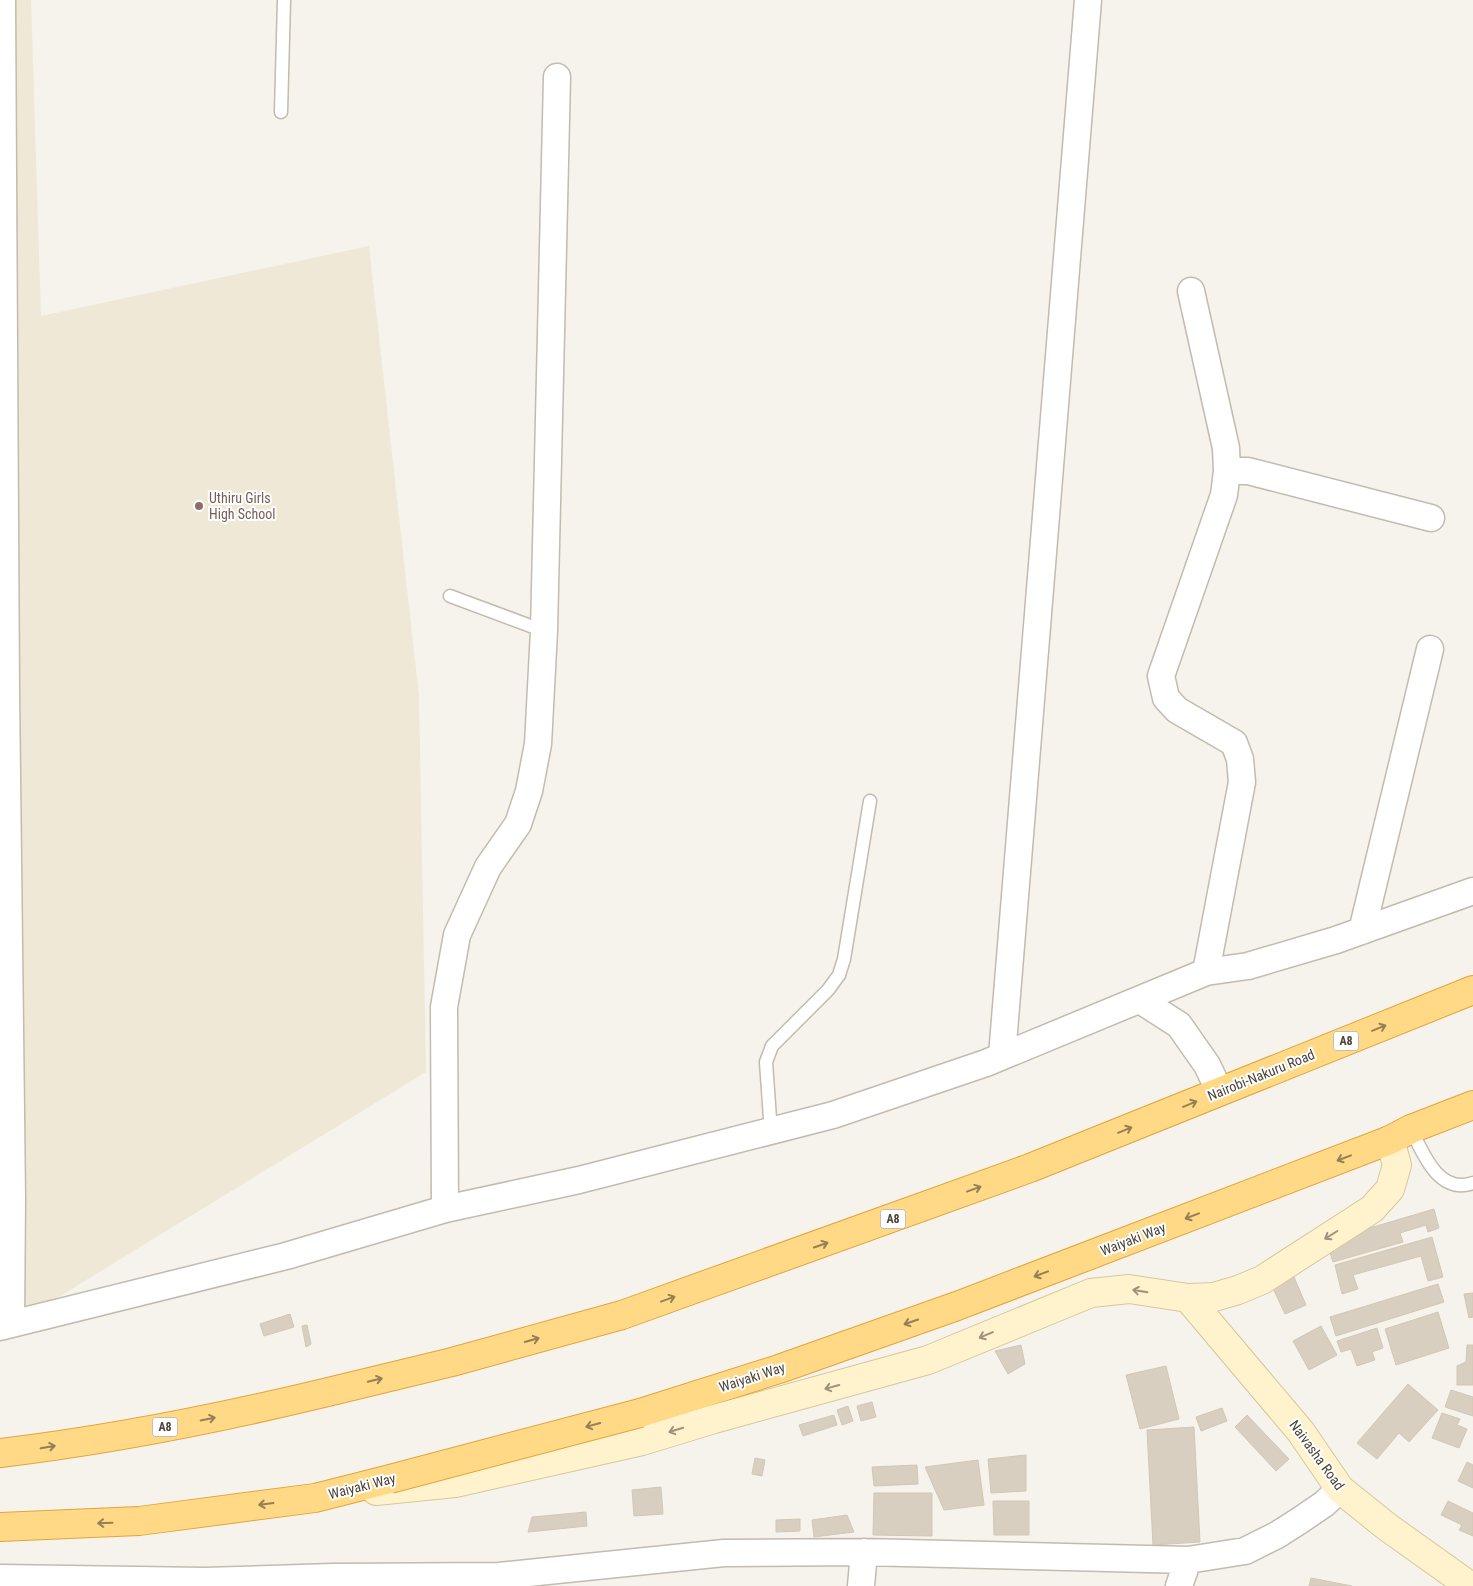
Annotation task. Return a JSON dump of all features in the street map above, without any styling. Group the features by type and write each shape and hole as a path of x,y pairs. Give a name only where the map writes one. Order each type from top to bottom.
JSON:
{"highway":[{"name":"Nairobi-Nakuru Road","path":"0,1453 146,1431 251,1410 452,1362 622,1315 1030,1168 1473,990"},
{"name":"Waiyaki Way","path":"0,1527 139,1521 314,1498 640,1413 779,1369 957,1306 1473,1105"}],"main road":[{"path":"314,1498 455,1482 642,1441 714,1419 928,1360 1091,1293 1129,1289 1188,1298 1214,1297 1262,1280 1372,1209 1390,1189 1397,1165 1400,1134"},
{"name":"Naivasha Road","path":"1188,1298 1301,1432 1340,1489 1386,1526 1470,1586"}],"street":[{"path":"2,0 6,681 5,1326 286,1256 445,1209 771,1132 833,1115 1002,1056 1206,972 1248,966 1362,931 1473,891"},
{"path":"1002,1056 1088,0"},
{"path":"445,1209 446,998 457,935 488,867 518,824 529,791 538,744 544,631 557,77"},
{"path":"1191,291 1226,448 1227,471 1224,494 1161,676 1166,698 1177,710 1234,743 1240,759 1242,782 1206,972"},
{"path":"1227,471 1248,471 1431,518"},
{"path":"1362,931 1430,649"},
{"path":"1140,1000 1179,1025 1202,1057 1220,1092"},
{"path":"0,1578 121,1583 205,1581 497,1581 724,1553 864,1552 1188,1560 1245,1551 1299,1521 1324,1504 1340,1489"},
{"path":"861,1586 864,1552"},
{"path":"1179,1586 1188,1560"}],"lane":[{"path":"281,112 284,0"},
{"path":"450,596 544,631"},
{"path":"771,1132 766,1062 772,1046 828,990 839,975 844,959 870,801"},
{"path":"1400,1134 1444,1181 1463,1187 1473,1183"}],"shaded area":[{"name":"Uthiru Girls High School","path":"0,0 31,0 41,316 369,246 419,696 426,1072 52,1301 0,1312"}],"building":[{"path":"1434,1209 1439,1228 1428,1232 1426,1225 1400,1233 1403,1242 1333,1262 1326,1241"},
{"path":"1432,1237 1443,1277 1428,1281 1421,1256 1353,1275 1358,1289 1342,1294 1335,1265"},
{"path":"1294,1277 1306,1305 1285,1314 1272,1286"},
{"path":"1438,1284 1444,1302 1336,1336 1330,1317"},
{"path":"1473,1293 1473,1317 1469,1318 1464,1294"},
{"path":"1438,1312 1449,1348 1396,1365 1385,1329"},
{"path":"290,1314 294,1327 264,1336 260,1324"},
{"path":"307,1325 311,1344 306,1347 302,1326"},
{"path":"1321,1326 1337,1355 1309,1370 1293,1341"},
{"path":"1377,1328 1383,1348 1372,1352 1375,1360 1357,1366 1351,1349 1341,1352 1337,1341"},
{"path":"1021,1345 1025,1364 1008,1374 995,1351"},
{"path":"1467,1345 1473,1345 1473,1385 1457,1385 1457,1366 1466,1362"},
{"path":"1166,1366 1179,1419 1140,1429 1126,1375"},
{"path":"1408,1384 1438,1410 1409,1442 1399,1433 1377,1459 1357,1443"},
{"path":"1451,1390 1473,1397 1473,1416 1445,1407"},
{"path":"872,1402 876,1417 861,1421 857,1406"},
{"path":"848,1406 853,1421 842,1425 837,1410"},
{"path":"1222,1408 1227,1421 1201,1431 1196,1417"},
{"path":"1442,1413 1460,1419 1457,1425 1467,1429 1459,1448 1432,1438"},
{"path":"834,1415 837,1425 803,1436 799,1425"},
{"path":"1247,1415 1289,1459 1276,1471 1235,1427"},
{"path":"1194,1427 1200,1542 1153,1545 1147,1430"},
{"path":"1026,1455 1026,1491 991,1493 988,1459"},
{"path":"755,1458 765,1460 762,1476 752,1474"},
{"path":"978,1460 984,1505 944,1510 925,1467"},
{"path":"1467,1462 1473,1465 1473,1488 1458,1481"},
{"path":"917,1465 918,1484 874,1486 872,1467"},
{"path":"661,1487 663,1514 634,1516 632,1490"},
{"path":"874,1493 932,1493 932,1536 873,1535"},
{"path":"993,1501 1029,1501 1029,1535 994,1535"},
{"path":"1448,1501 1473,1513 1473,1536 1459,1530 1462,1525 1441,1515"},
{"path":"586,1512 587,1526 528,1532 532,1517"},
{"path":"847,1515 854,1532 814,1537 812,1520"},
{"path":"800,1519 800,1531 776,1532 776,1520"},
{"path":"1311,1578 1352,1586 1309,1586"}],"place":[{"name":"Uthiru Girls High School","path":"199,506"}]}
